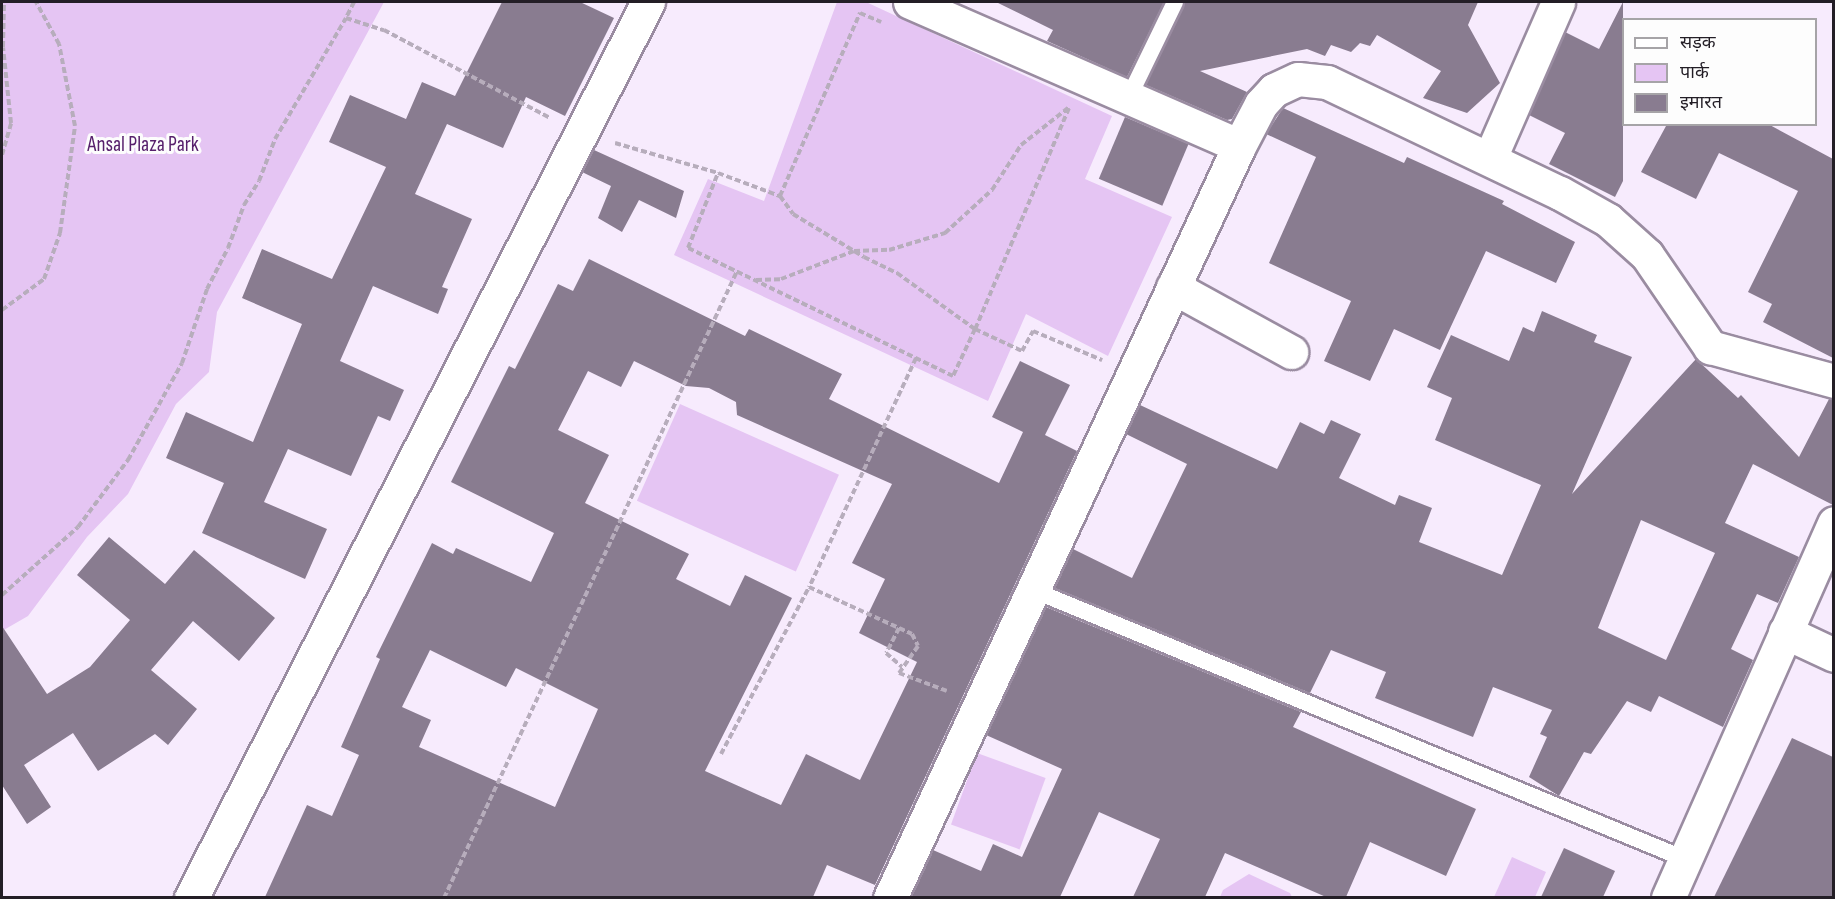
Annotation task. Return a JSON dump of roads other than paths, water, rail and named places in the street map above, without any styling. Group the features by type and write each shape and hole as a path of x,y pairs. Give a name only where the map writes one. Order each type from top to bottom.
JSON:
{"street":[{"path":"191,897 648,2"},
{"path":"1490,158 1558,2"},
{"path":"900,14 1128,99 1239,146"},
{"path":"890,897 1239,146 1261,104 1274,90 1298,79 1327,82 1490,158 1608,220 1647,255 1710,347 1833,381"},
{"path":"1173,287 1291,352"},
{"path":"1668,897 1833,523"},
{"path":"1785,632 1833,655"}],"lane":[{"path":"1128,99 1175,2"},
{"path":"1033,590 1685,859"}],"park label":[{"name":"Ansal Plaza Park","path":"143,145"}]}
